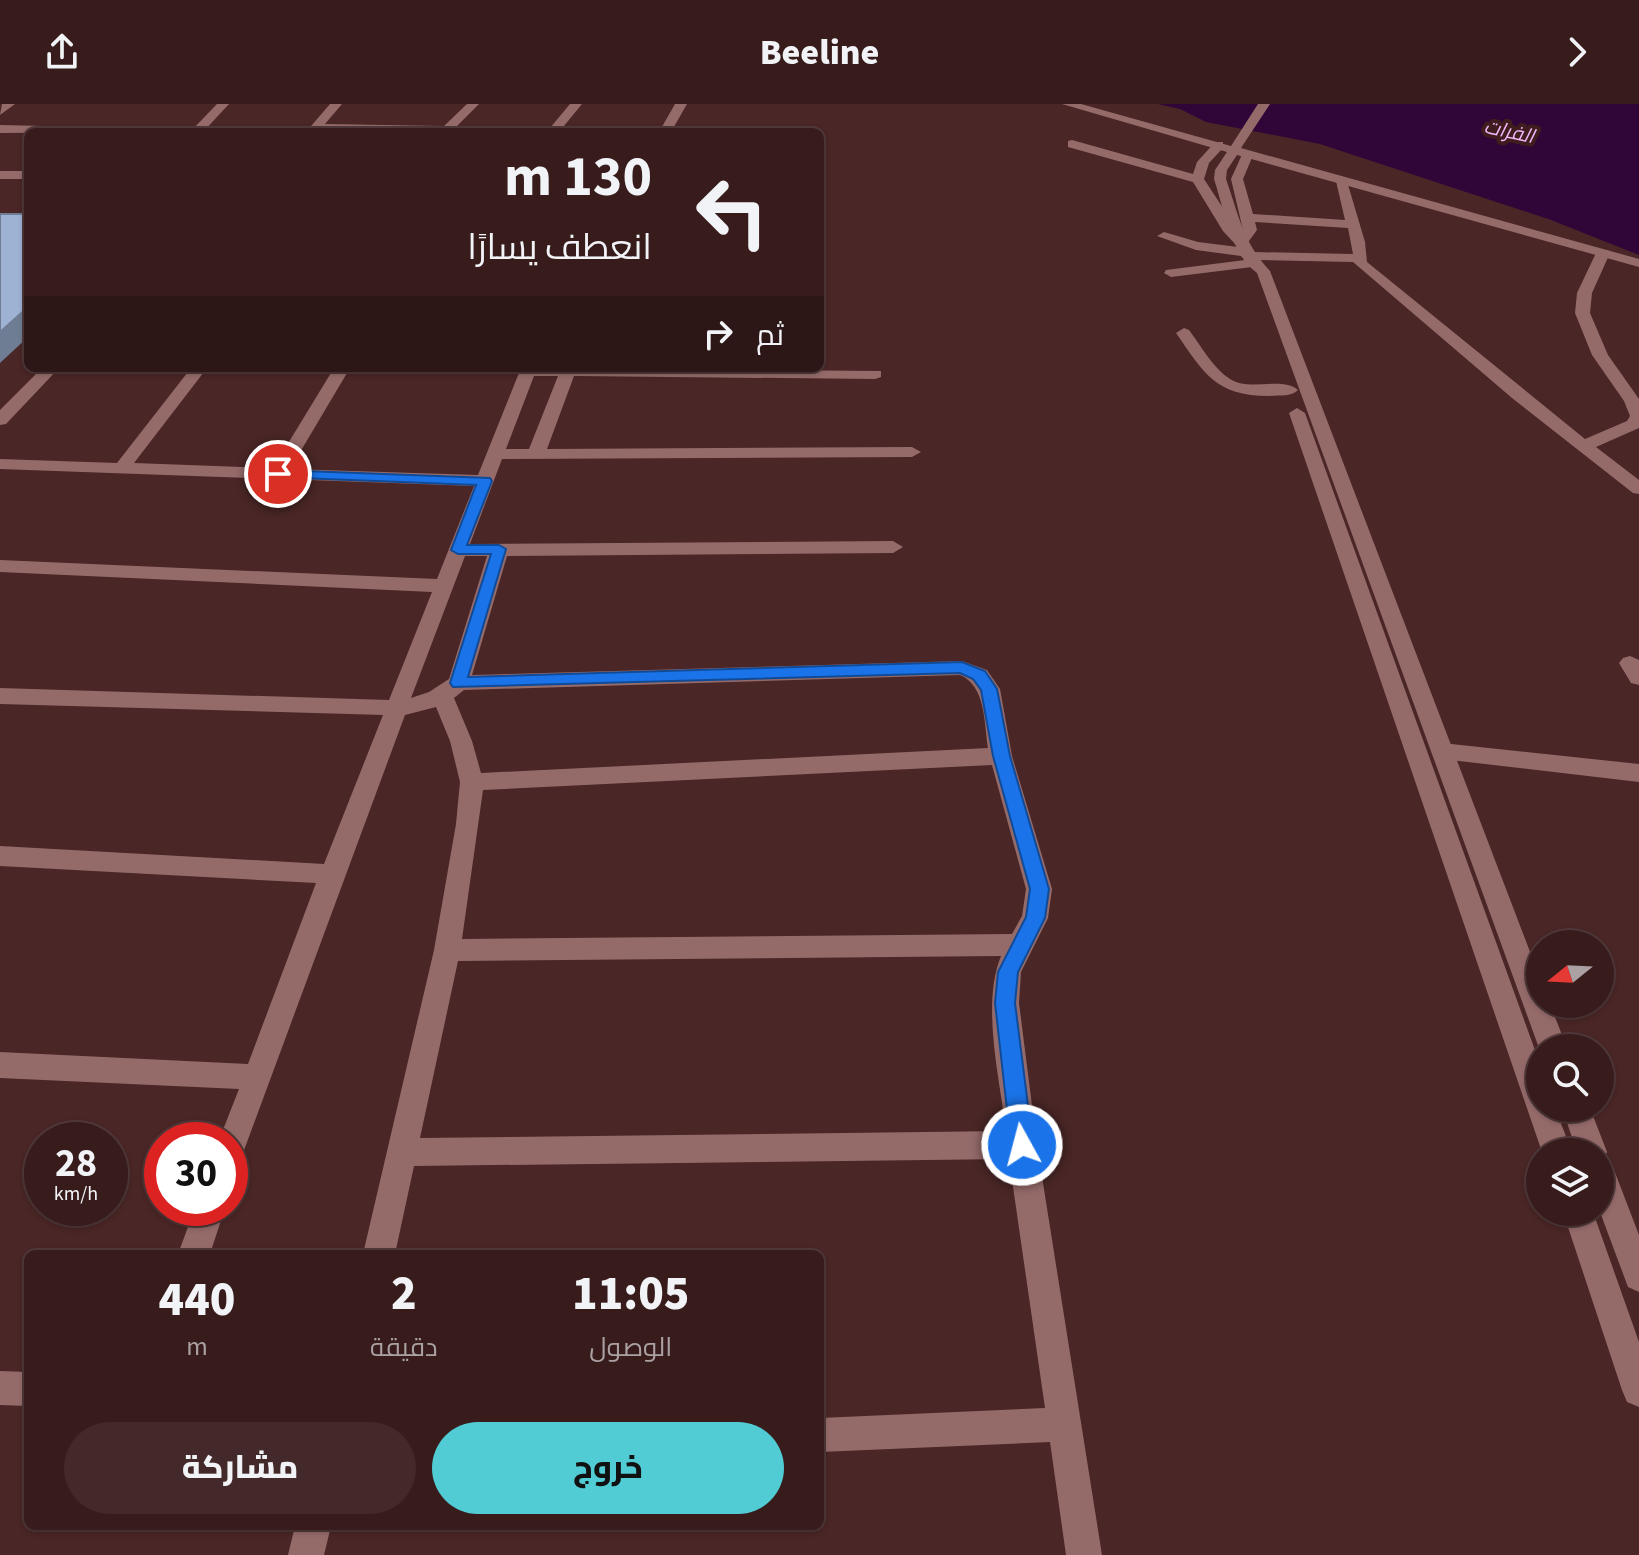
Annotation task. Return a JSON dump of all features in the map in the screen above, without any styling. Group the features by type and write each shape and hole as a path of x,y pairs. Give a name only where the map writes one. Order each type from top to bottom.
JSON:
{"street":[{"path":"0,112 9,104"},
{"path":"200,128 223,104"},
{"path":"316,128 336,104"},
{"path":"449,128 473,104"},
{"path":"556,128 576,104"},
{"path":"667,128 681,104"},
{"path":"1068,104 1639,263"},
{"path":"1247,253 1223,190 1221,170 1264,104"},
{"path":"0,129 24,130"},
{"path":"1072,144 1198,179 1230,231 1263,271 1548,1034"},
{"path":"1198,179 1203,162 1219,145"},
{"path":"1248,153 1237,173 1249,234 1245,273 1290,390 1526,1064"},
{"path":"0,175 24,175"},
{"path":"1342,181 1353,224 1361,241 1360,263 1639,489"},
{"path":"1247,218 1353,224"},
{"path":"1164,236 1196,246 1247,253 1360,258"},
{"path":"1171,273 1247,253"},
{"path":"1584,446 1633,424 1638,416 1636,403 1617,382 1604,360 1582,305 1603,253"},
{"path":"1184,333 1224,385 1246,391 1290,390"},
{"path":"0,420 47,372"},
{"path":"121,469 196,372"},
{"path":"278,474 340,372"},
{"path":"240,1122 332,874 527,372"},
{"path":"536,454 568,372"},
{"path":"753,372 875,374"},
{"path":"495,454 912,452"},
{"path":"0,464 485,481"},
{"path":"458,550 893,547"},
{"path":"380,1250 447,950 472,782 451,690 499,549"},
{"path":"0,566 443,586"},
{"path":"0,696 396,708 420,706 451,690 962,668 979,675 989,689 1001,756 1039,889 1035,918 1008,972 1005,1003 1022,1145 1084,1555"},
{"path":"1442,751 1639,773"},
{"path":"472,782 1001,756"},
{"path":"0,856 332,874"},
{"path":"447,950 1019,945"},
{"path":"0,1065 256,1077"},
{"path":"403,1152 1022,1145"},
{"path":"1614,1209 1639,1275"},
{"path":"195,1250 204,1226"},
{"path":"1583,1226 1639,1390"},
{"path":"0,1388 24,1389"},
{"path":"824,1435 1065,1424"},
{"path":"306,1555 312,1530"}],"water":[{"name":"الفرات","path":"1158,104 1639,104 1639,255 1551,220 1320,144 1206,122 1180,109"}],"building":[{"path":"0,214 24,214 24,311 0,332"}],"route":[{"path":"278,474 485,481 458,550 499,549 459,683 962,668 979,675 989,689 1001,756 1039,889 1035,918 1008,972 1005,1003 1022,1145"}]}
